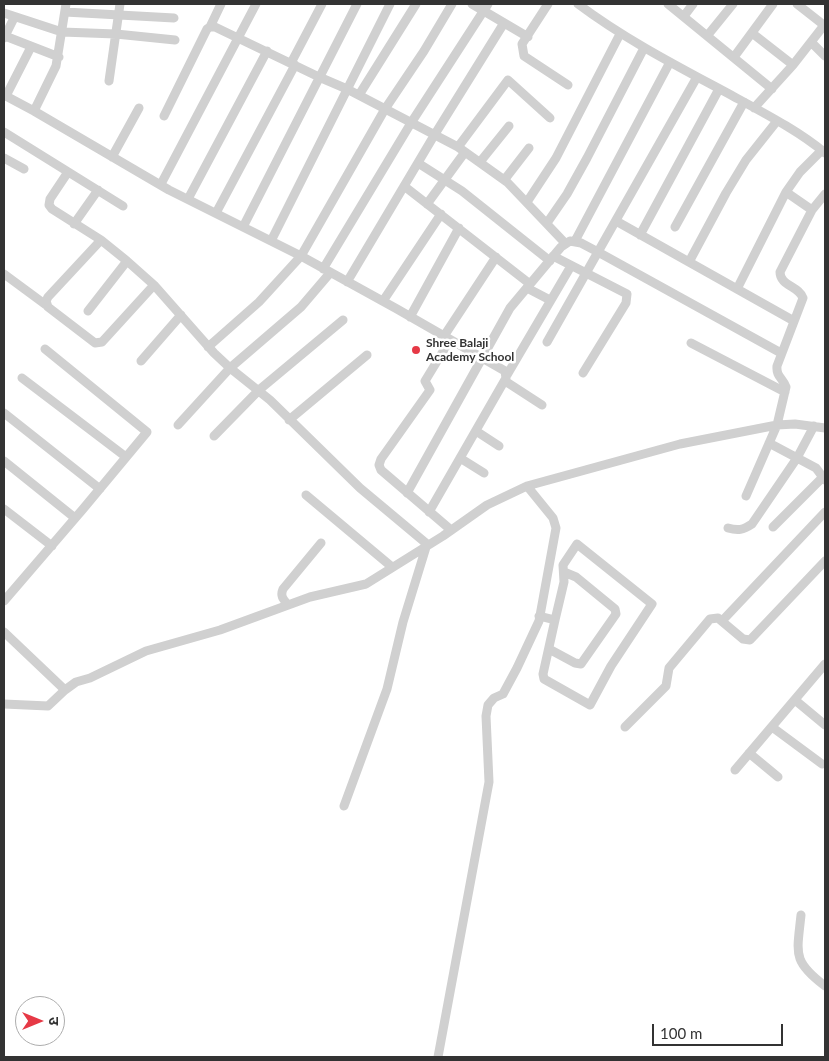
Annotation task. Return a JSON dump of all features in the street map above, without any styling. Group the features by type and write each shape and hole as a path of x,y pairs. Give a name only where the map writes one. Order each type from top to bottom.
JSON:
{"street":[{"path":"109,81 120,4"},
{"path":"164,116 221,4"},
{"path":"161,184 256,4"},
{"path":"216,213 322,4"},
{"path":"243,227 357,4"},
{"path":"271,241 390,4"},
{"path":"359,95 416,4"},
{"path":"208,347 259,302 301,256 385,109 424,51 452,4"},
{"path":"472,4 486,7 504,23 528,37"},
{"path":"548,4 522,44 524,56 568,85"},
{"path":"578,4 620,34 777,121 824,152 800,172 786,192 737,289"},
{"path":"668,4 772,89"},
{"path":"684,16 693,4"},
{"path":"707,36 733,4"},
{"path":"734,57 773,4"},
{"path":"754,108 825,25 797,4"},
{"path":"178,425 230,368 301,307 327,271 410,123 486,7"},
{"path":"34,111 59,57 66,8 118,15 174,18"},
{"path":"4,13 14,18 62,32 116,34 175,40"},
{"path":"14,18 4,37 59,57"},
{"path":"347,282 504,23"},
{"path":"210,26 347,89 462,150 504,179 565,243"},
{"path":"752,33 793,64"},
{"path":"527,202 556,158 620,34"},
{"path":"811,42 825,56"},
{"path":"30,47 5,96 188,199 301,256 383,301 505,371 506,378 542,406"},
{"path":"547,223 583,166 644,48"},
{"path":"188,199 267,51"},
{"path":"575,241 670,62"},
{"path":"547,342 697,77"},
{"path":"427,204 508,80 550,118"},
{"path":"640,234 719,89"},
{"path":"675,226 744,102"},
{"path":"112,157 138,108"},
{"path":"690,262 726,193 746,160 777,121"},
{"path":"480,162 509,126"},
{"path":"4,132 123,206"},
{"path":"504,179 529,148"},
{"path":"4,158 24,170"},
{"path":"418,162 462,191 552,258 586,272 627,294 626,303 583,373"},
{"path":"68,172 50,199 49,205 52,209 101,240 154,285 208,347 230,368 259,390 360,488 427,544"},
{"path":"404,186 496,257 529,286 550,300"},
{"path":"74,224 98,190"},
{"path":"786,192 812,210"},
{"path":"746,496 777,425 785,392 784,383 776,372 781,353 803,295 782,280 780,272 812,210 825,194"},
{"path":"383,301 441,214"},
{"path":"616,221 794,321"},
{"path":"410,317 459,228"},
{"path":"46,305 48,297 101,240"},
{"path":"407,493 510,308 565,243 575,241 598,252 781,353"},
{"path":"451,530 381,470 379,465 381,459 430,390 425,381 447,338 496,257"},
{"path":"88,311 127,261"},
{"path":"429,512 570,266"},
{"path":"4,274 98,344 102,342 154,285"},
{"path":"141,361 181,315"},
{"path":"214,436 259,390 343,320"},
{"path":"691,343 785,392"},
{"path":"4,601 147,432 44,349"},
{"path":"289,420 367,355"},
{"path":"22,378 126,457"},
{"path":"4,414 100,489"},
{"path":"4,704 32,707 48,706 76,682 90,678 146,651 220,630 310,597 366,584 487,505 528,486 680,444 777,425 825,428"},
{"path":"728,528 735,530 744,529 752,524 797,458 814,426"},
{"path":"476,430 499,446"},
{"path":"769,443 816,468 824,478 773,527"},
{"path":"460,458 484,473"},
{"path":"4,461 75,518"},
{"path":"438,1057 489,782 486,716 488,705 494,698 503,694 517,668 539,616 556,528 553,518 528,486"},
{"path":"306,495 392,567"},
{"path":"4,509 52,546"},
{"path":"722,621 825,512"},
{"path":"288,605 281,594 283,589 321,543"},
{"path":"344,806 387,689 403,622 427,544"},
{"path":"577,544 652,604 610,666 590,705 544,679 556,620 564,582 563,565 577,544"},
{"path":"625,727 666,686 669,668 710,619 713,617 718,618 743,639 750,640 825,561"},
{"path":"549,649 575,663 582,664 616,614 616,608 576,577 564,572"},
{"path":"539,616 556,620"},
{"path":"4,632 65,690"},
{"path":"736,770 825,664"},
{"path":"795,700 823,720"},
{"path":"772,727 822,764"},
{"path":"749,754 778,777"},
{"path":"801,915 798,955 801,964 807,972 825,986"}],"place":[{"name":"Shree Balaji Academy School","path":"416,350"}]}
